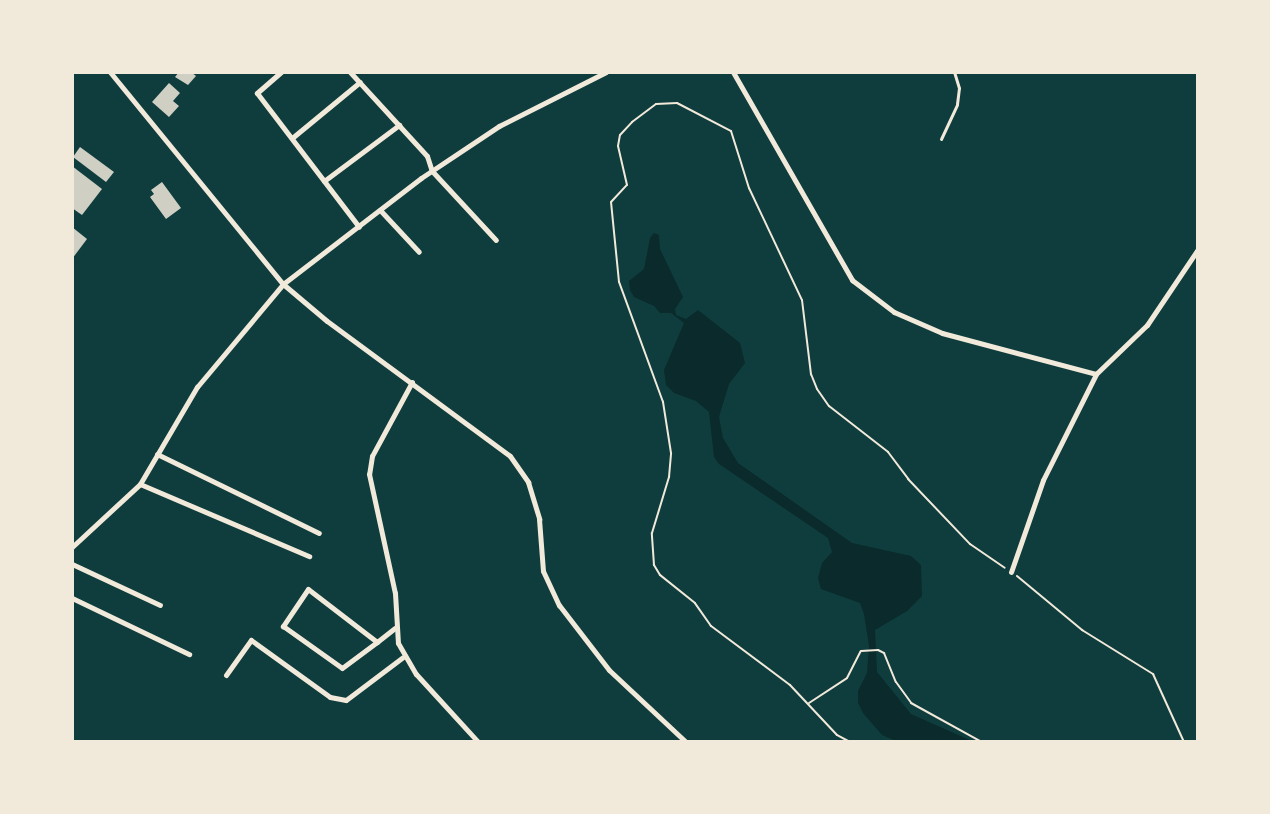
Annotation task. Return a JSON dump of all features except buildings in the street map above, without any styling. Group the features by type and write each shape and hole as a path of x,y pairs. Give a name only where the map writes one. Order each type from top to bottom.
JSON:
{"street":[{"path":"110,72 283,284 327,321 510,456 528,482 539,519 543,571 559,605 609,670 686,742"},
{"path":"281,72 257,93 359,227"},
{"path":"350,72 427,156 432,171 496,240"},
{"path":"72,547 140,484 197,387 283,284 432,171 499,126 606,72"},
{"path":"733,72 852,280 894,312 942,333 1096,374"},
{"path":"292,138 360,82"},
{"path":"324,181 399,125"},
{"path":"380,210 419,252"},
{"path":"1011,572 1043,480 1096,374 1147,325 1198,249"},
{"path":"412,381 372,456 369,474 395,593 396,628 403,657 478,742"},
{"path":"157,454 319,533"},
{"path":"140,484 309,556"},
{"path":"72,564 160,605"},
{"path":"377,642 308,589 283,626 342,668 396,628"},
{"path":"72,598 189,654"},
{"path":"226,675 251,640 339,701 353,697 403,657"}],"lane":[{"path":"941,139 957,104 959,88 954,72"}],"path":[{"path":"850,742 837,735 809,703 711,626 685,592 660,575 652,558 652,533 669,477 671,453 663,402 619,282 611,202 627,185 618,146 620,135 656,104 677,103 694,109 731,131 736,139 749,188 802,300 811,374 829,406 888,452 908,479 970,544 1011,572 1082,630 1153,674 1184,742"},
{"path":"809,703 847,678 864,648 878,650 884,653 896,682 911,703 982,742"}],"water":[{"path":"654,233 659,235 660,249 683,297 675,309 676,315 686,319 698,310 740,343 745,363 729,384 719,417 723,438 738,463 852,543 911,556 921,565 922,596 907,611 875,630 877,672 911,714 974,742 898,742 882,735 863,713 858,703 858,691 867,673 869,646 864,614 860,603 821,589 818,578 822,563 832,552 828,538 719,464 714,457 709,412 696,401 674,393 666,385 664,370 684,323 671,313 660,313 654,306 634,297 629,281 644,269 650,238"}]}
